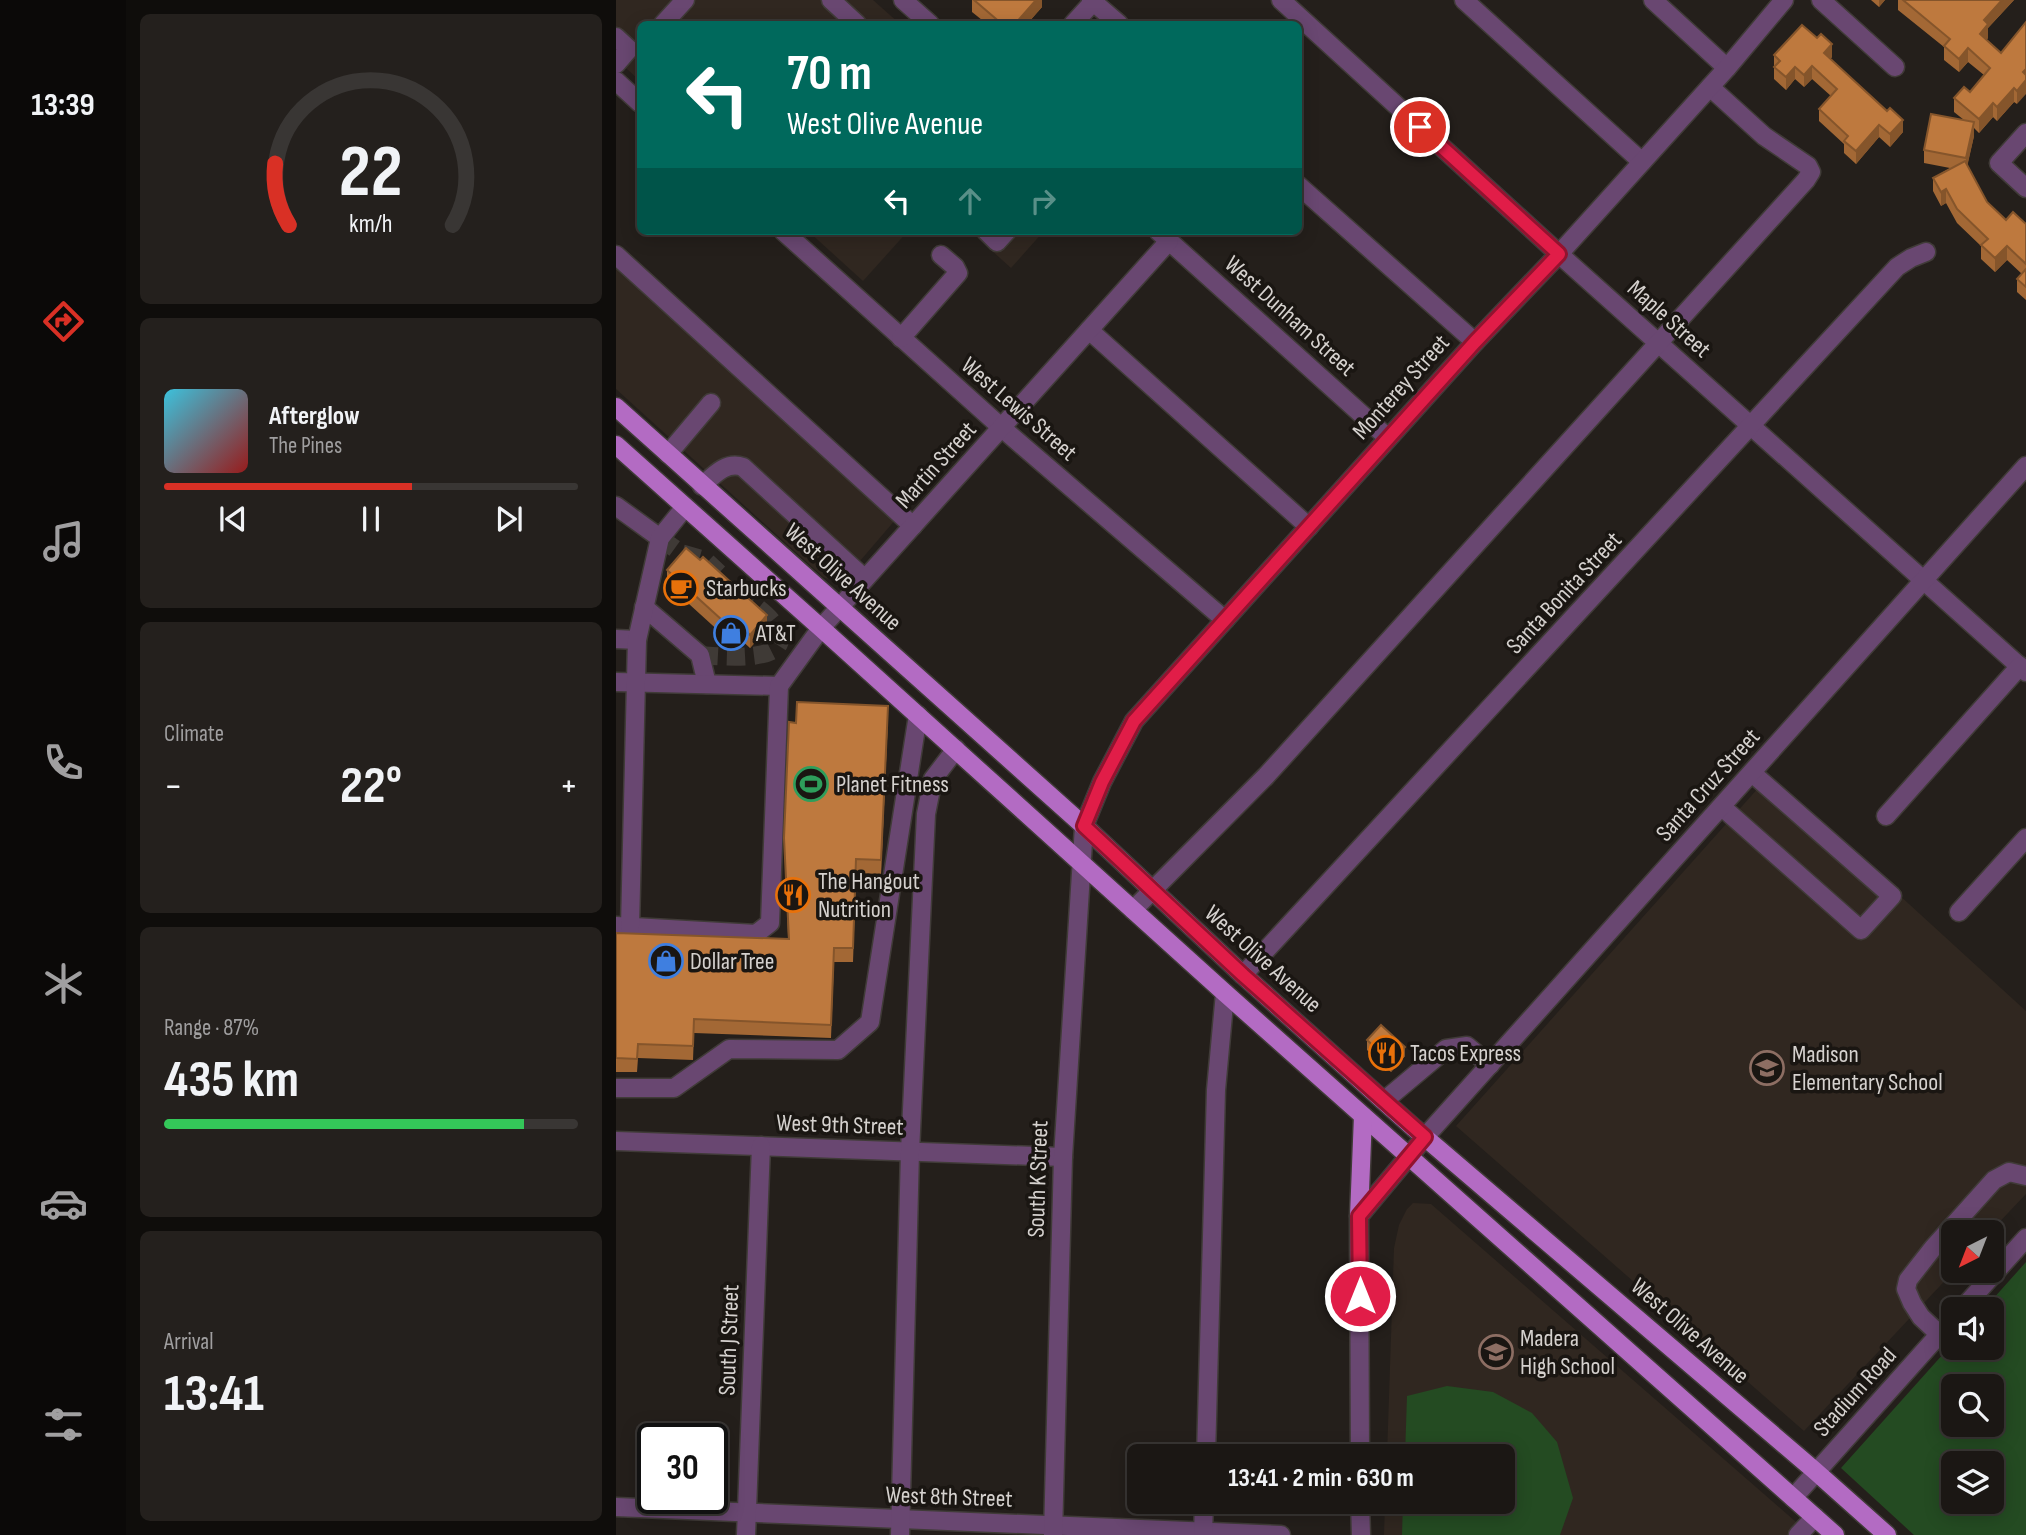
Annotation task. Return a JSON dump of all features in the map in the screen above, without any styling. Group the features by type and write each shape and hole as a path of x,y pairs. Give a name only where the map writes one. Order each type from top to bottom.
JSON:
{"main road":[{"name":"West Olive Avenue","path":"616,407 1084,826 1243,975 1384,1101 1887,1535"},
{"name":"West Olive Avenue","path":"616,445 1408,1157 1835,1535"},
{"path":"1359,1216 1363,1116"}],"street":[{"path":"666,21 685,0"},
{"path":"831,0 854,21"},
{"path":"903,0 920,21"},
{"name":"Maple Street","path":"1281,0 1559,254 2023,669"},
{"path":"1464,0 1642,162"},
{"path":"1653,0 1727,68"},
{"name":"Monterey Street","path":"1084,826 1102,782 1134,721 1475,342 1559,254 1710,87 1784,0"},
{"path":"1821,0 1895,67"},
{"path":"1076,21 1093,1 1116,21"},
{"path":"616,64 628,44"},
{"path":"616,81 637,100"},
{"path":"1133,910 1266,776 1806,180 1811,172 1808,166 1764,136 1710,87"},
{"path":"2026,133 1999,163 2026,188"},
{"path":"1302,188 1475,342"},
{"name":"West Lewis Street","path":"787,235 1002,428 1225,620"},
{"path":"990,235 997,242 1003,235"},
{"name":"Martin Street","path":"779,686 821,628 1089,330 1164,236"},
{"name":"West Dunham Street","path":"1164,236 1388,438"},
{"name":"Santa Bonita Street","path":"1243,975 1897,267 1926,252"},
{"path":"616,255 913,526"},
{"path":"901,338 958,274 955,267 941,255"},
{"path":"1089,330 1309,527"},
{"path":"668,454 711,403"},
{"path":"702,486 720,469 736,465 743,467 865,579"},
{"name":"Santa Cruz Street","path":"1359,1216 1425,1137 2026,466"},
{"path":"617,507 660,537"},
{"path":"616,682 636,683 779,686 770,923 756,934 623,927 625,770 636,683 637,640 660,537 685,507"},
{"path":"645,607 700,655 707,684"},
{"path":"616,639 637,640"},
{"path":"1886,816 2023,669"},
{"path":"616,1088 674,1088 729,1049 838,1049 870,1022 918,715"},
{"path":"900,1527 910,1152 926,814 933,779 956,749"},
{"path":"1721,807 1861,930 1892,896 1752,773"},
{"name":"South K Street","path":"1053,1530 1063,1157 1084,826"},
{"path":"1959,912 2026,838"},
{"path":"1206,1444 1216,1090 1225,993"},
{"path":"1384,1101 1446,1049 1467,1046 1490,1065"},
{"name":"West 9th Street","path":"616,1141 1063,1157"},
{"name":"South J Street","path":"746,1535 761,1146"},
{"path":"1939,1334 1921,1318 1912,1303 1906,1289 1908,1280 1933,1248 2001,1174 2009,1172 2026,1176"},
{"path":"1359,1216 1360,1444"},
{"path":"1973,1297 2026,1238"},
{"name":"Stadium Road","path":"1793,1498 1939,1334"},
{"name":"West 8th Street","path":"616,1507 747,1513 900,1527 1281,1535"},
{"path":"1203,1533 1204,1514"},
{"path":"1360,1514 1360,1535"},
{"path":"1798,1535 1815,1517"}],"shaded area":[{"path":"616,0 873,0 897,21 637,21 637,78 616,59"},
{"path":"812,235 904,235 863,281"},
{"path":"974,235 1040,235 1011,268"},
{"path":"616,263 896,519 848,575 836,582 823,577 616,389"},
{"name":"Madison Elementary School","path":"1769,776 2026,1011 2026,1194 2001,1220 1941,1220 1943,1283 1804,1431 1456,1126"},
{"name":"Madera High School","path":"1413,1203 1431,1204 1811,1535 1384,1535 1385,1514 1515,1514 1515,1444 1387,1444 1394,1248 1399,1225"}],"green space":[{"path":"2026,1262 2026,1535 1914,1535 1841,1468 1941,1356 1941,1360 2004,1360 2004,1297 1995,1297"},
{"path":"1447,1386 1493,1392 1532,1413 1557,1442 1573,1498 1560,1535 1402,1535 1403,1514 1515,1514 1515,1444 1405,1444 1407,1396"}],"building":[{"path":"974,0 1036,0 1018,21 998,21"},
{"path":"1903,0 2002,0 1984,20 1988,24 1980,34 2001,53 2026,22 2026,69 2023,72 2026,80 2017,91 2014,88 1997,107 1993,103 1979,119 1954,98 1964,87 1970,92 1990,68 1968,48 1959,59 1944,46 1950,39"},
{"path":"1802,25 1817,38 1821,34 1832,44 1824,53 1887,111 1890,108 1903,120 1890,134 1879,125 1856,151 1844,141 1848,136 1819,109 1837,89 1812,66 1804,75 1795,67 1786,77 1774,67 1780,61 1774,55"},
{"path":"1931,114 1974,122 1966,158 1924,150"},
{"path":"1965,161 1987,202 2006,220 2013,212 2026,224 2026,264 2007,246 1995,258 1981,245 1988,239 1957,209 1946,189 1941,192 1933,178"},
{"path":"2026,269 2026,287 2017,279"},
{"path":"686,548 700,560 703,557 767,615 750,635 739,624 733,630 667,570"},
{"path":"797,702 888,706 881,860 856,859 853,948 834,948 831,1025 694,1019 693,1046 638,1044 637,1059 616,1058 616,933 789,939 784,838 789,722 796,723"},
{"path":"1381,1025 1405,1047 1391,1062 1367,1040"}],"tunnel":[{"path":"660,538 681,553 705,560 719,573"},
{"path":"700,655 755,656 768,653 777,647 780,637 774,624 750,602"}],"place":[{"name":"Starbucks","path":"681,588"},
{"name":"AT&T","path":"731,633"},
{"name":"Planet Fitness","path":"811,784"},
{"name":"The Hangout Nutrition","path":"793,895"},
{"name":"Dollar Tree","path":"666,961"},
{"name":"Tacos Express","path":"1386,1053"},
{"name":"Madison Elementary School","path":"1767,1068"},
{"name":"Madera High School","path":"1496,1352"}],"route":[{"path":"1360,1296 1359,1216 1425,1137 1243,975 1084,826 1102,782 1134,721 1475,342 1559,254 1420,127"}]}
